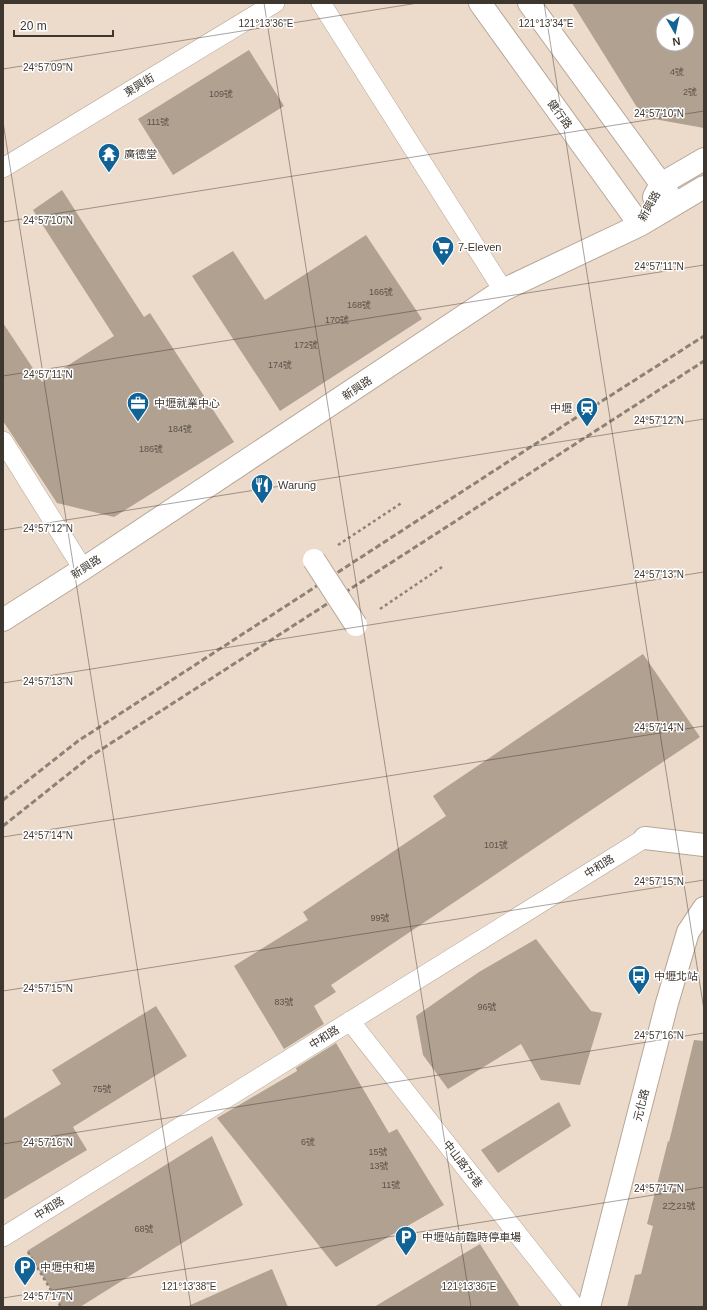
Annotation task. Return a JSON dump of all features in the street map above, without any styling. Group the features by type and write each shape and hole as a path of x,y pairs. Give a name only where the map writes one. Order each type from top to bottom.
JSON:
{"street":[{"name":"健行路","path":"480,3 640,225"},
{"path":"529,3 675,203"},
{"name":"新興路","path":"3,620 83,570 503,290 640,225 661,184 704,159"},
{"path":"640,225 704,187"},
{"path":"314,560 356,625"},
{"path":"646,838 704,845"},
{"name":"元化路","path":"589,1307 667,1004 684,945 688,932 704,908"}],"lane":[{"name":"東興街","path":"3,168 275,3"},
{"path":"321,3 503,290"},
{"path":"3,441 83,570"},
{"name":"中和路","path":"9,1233 350,1020 646,838"},
{"name":"中山路75巷","path":"350,1020 575,1307"}],"path":[{"path":"314,560 403,502"},
{"path":"356,625 442,567"},
{"path":"9,1233 61,1307"}],"building":[{"path":"572,3 704,3 704,128 643,117"},
{"path":"249,50 284,106 173,175 138,119"},
{"path":"62,190 144,317 150,313 234,442 114,517 57,503 3,421 3,323 42,382 114,336 33,210"},
{"path":"366,235 422,319 280,411 192,276 233,251 265,300"},
{"path":"643,654 700,737 331,985 336,992 314,1006 324,1024 284,1049 234,966 308,920 303,912 446,816 433,796"},
{"path":"536,939 591,1011 602,1013 580,1085 541,1080 521,1044 448,1089 423,1055 416,1016 479,972"},
{"path":"156,1006 187,1056 73,1127 87,1150 3,1200 3,1119 61,1084 52,1070"},
{"path":"694,1040 704,1041 704,1307 627,1307 635,1275 641,1274 653,1226 647,1224"},
{"path":"336,1043 389,1133 397,1129 444,1205 336,1267 217,1118 297,1071 296,1068"},
{"path":"559,1102 571,1126 498,1173 481,1150"},
{"path":"212,1136 243,1205 80,1307 62,1307 27,1251"},
{"path":"480,1244 520,1307 374,1307"},
{"path":"272,1269 288,1307 186,1307"}],"railway":[{"path":"3,800 78,741 704,336"},
{"path":"3,826 91,756 704,361"}],"place":[{"name":"廣德堂","path":"109,174"},
{"name":"7-Eleven","path":"443,266"},
{"name":"中壢就業中心","path":"138,422"},
{"name":"中壢","path":"587,428"},
{"name":"Warung","path":"262,504"},
{"name":"中壢北站","path":"639,996"},
{"name":"中壢站前臨時停車場","path":"406,1256"},
{"name":"中壢中和場","path":"25,1286"}]}
